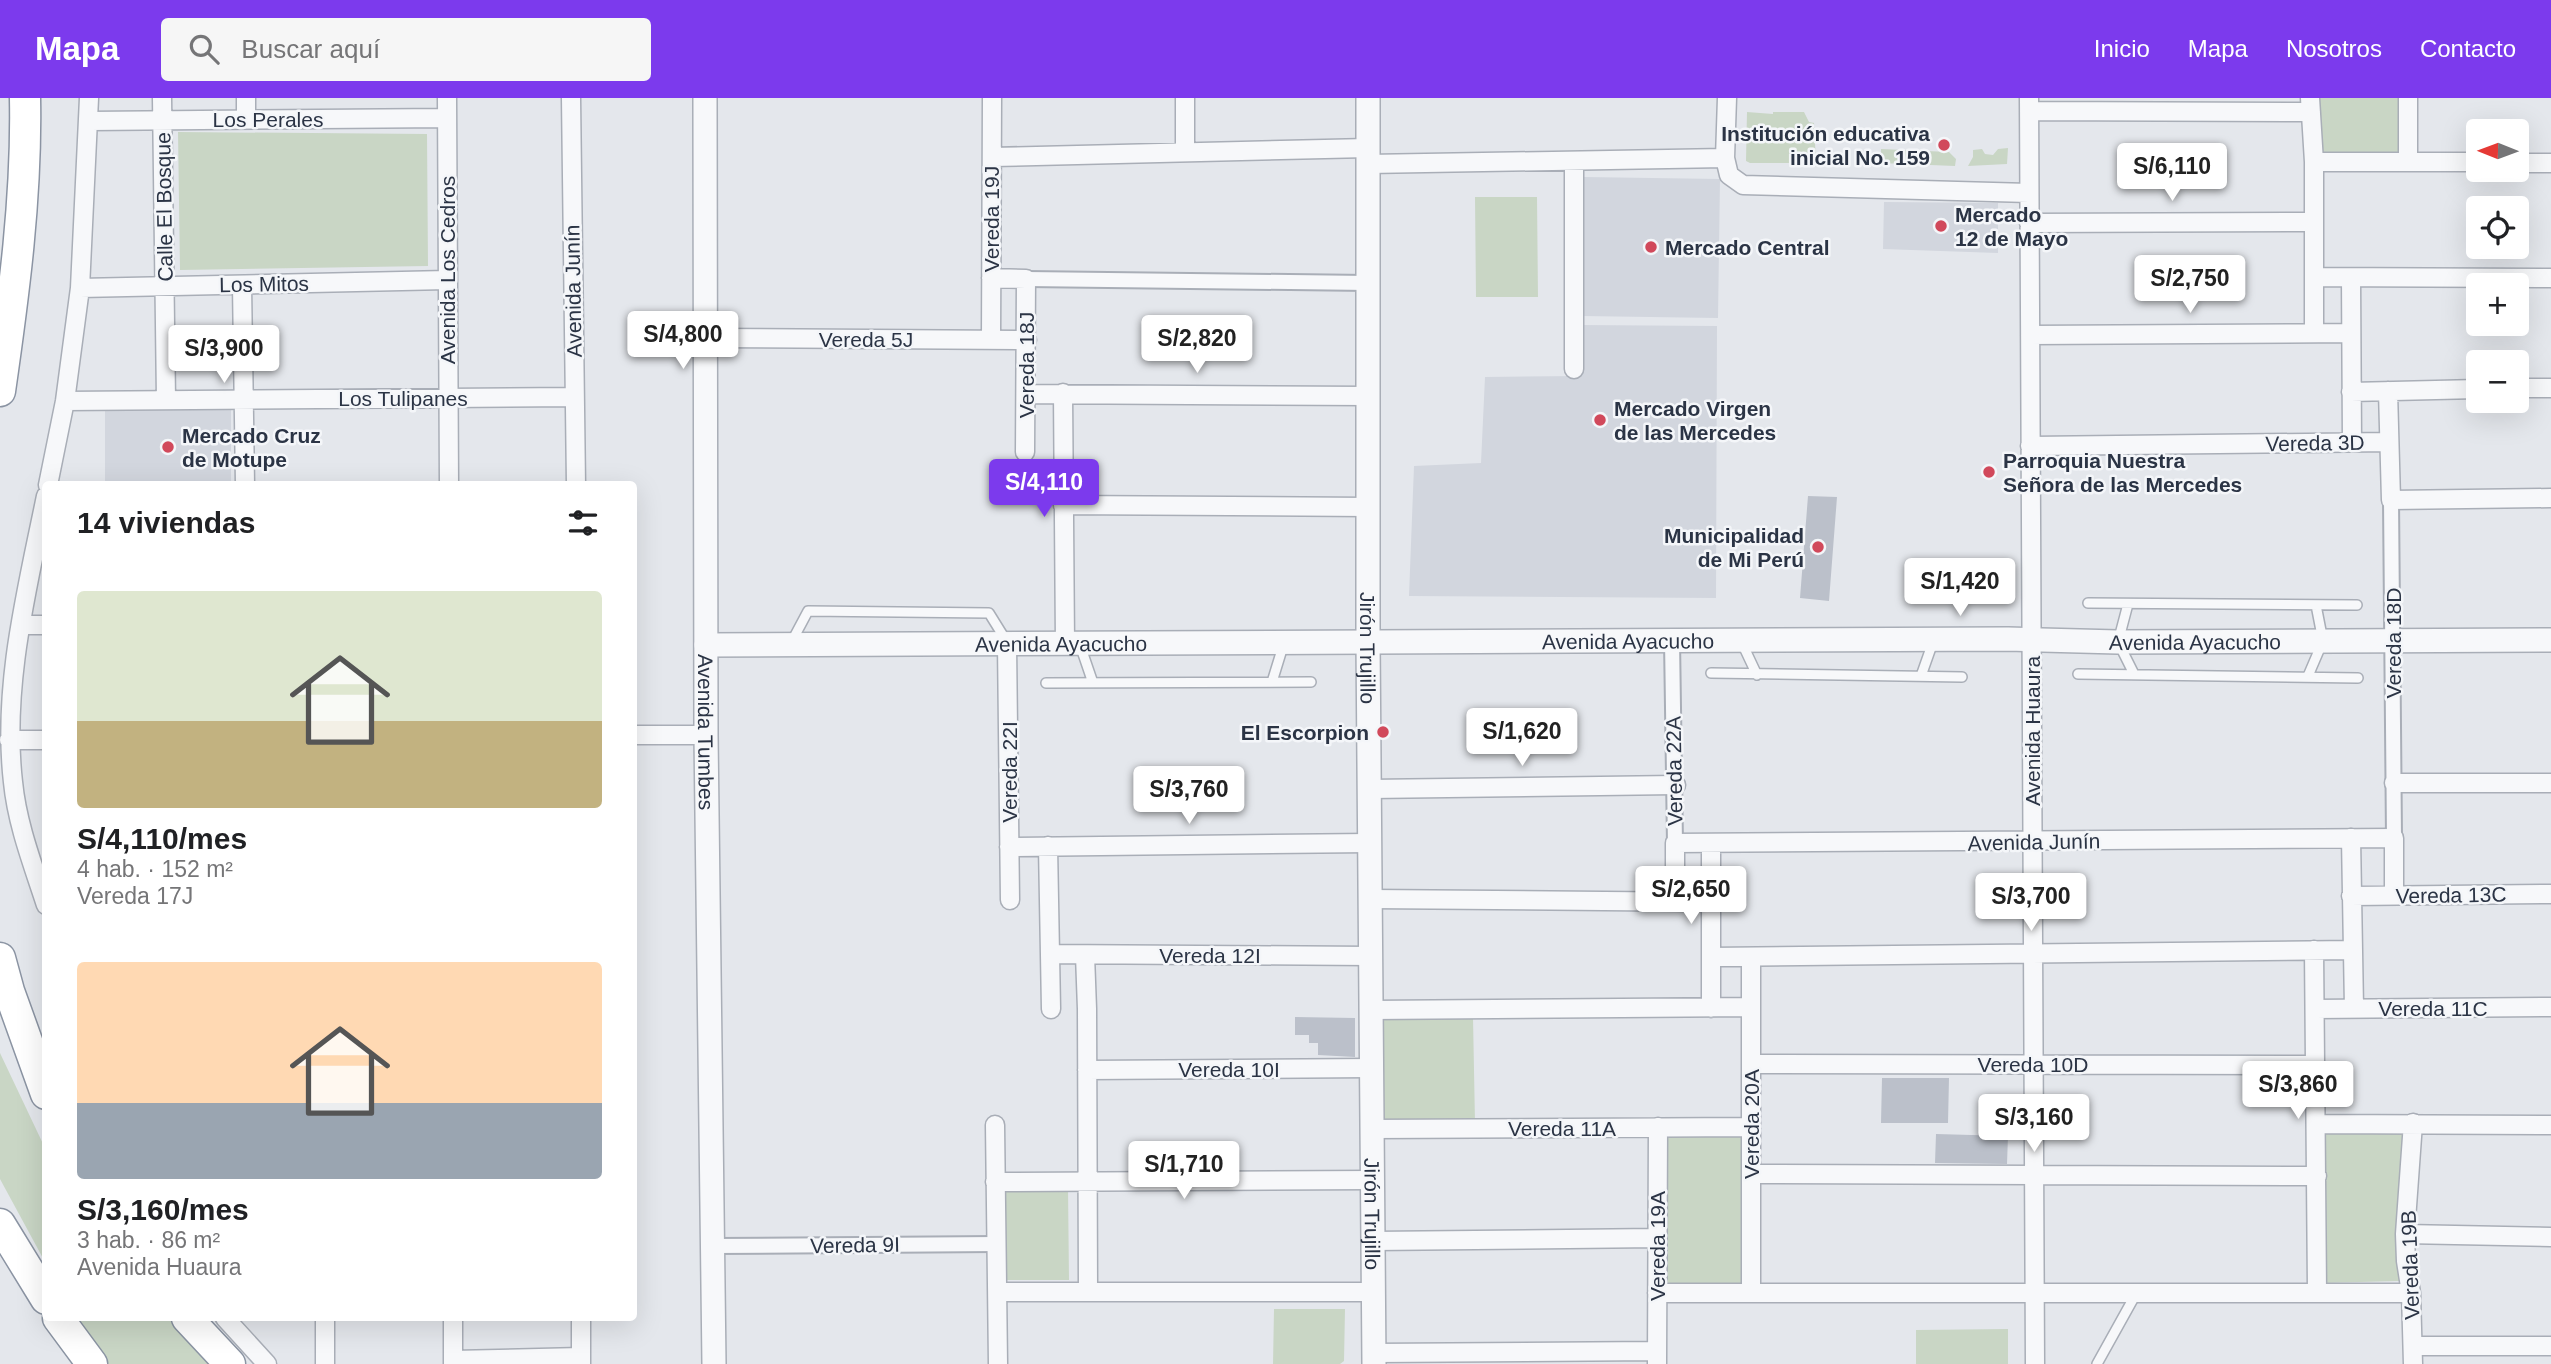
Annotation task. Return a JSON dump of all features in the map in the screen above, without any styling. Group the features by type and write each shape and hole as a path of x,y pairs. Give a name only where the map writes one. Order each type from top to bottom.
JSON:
{"highway":[{"path":"0,391 22,216 25,98"},
{"path":"0,957 9,991 42,1083"},
{"path":"0,1020 42,1092"},
{"path":"0,1224 42,1292"},
{"path":"60,1321 92,1364"},
{"path":"190,1321 230,1364"}],"street":[{"path":"49,481 65,401 80,288 89,98"},
{"name":"Calle El Bosque","path":"162,98 166,400"},
{"path":"246,98 246,119"},
{"name":"Avenida Los Cedros","path":"447,98 449,481"},
{"name":"Avenida Junín","path":"571,98 576,481"},
{"name":"Avenida Tumbes","path":"705,98 706,735 714,1364"},
{"name":"Vereda 19J","path":"991,340 992,98"},
{"path":"1185,98 1185,152"},
{"name":"Jirón Trujillo","path":"1368,98 1368,642 1374,1358"},
{"path":"1727,98 1725,158 1729,175 1743,185 2029,193"},
{"path":"2408,98 2408,161"},
{"path":"2029,104 2311,105 2314,162 2314,333"},
{"name":"Avenida Huaura","path":"2029,104 2035,1364"},
{"name":"Los Perales","path":"90,121 447,118"},
{"path":"992,158 1185,152 1574,161 1725,158"},
{"path":"1574,161 1574,369"},
{"path":"2314,162 2466,162"},
{"path":"2529,163 2551,163"},
{"path":"2029,223 2314,222"},
{"path":"2314,277 2551,278"},
{"path":"991,278 1368,283"},
{"path":"2351,278 2352,442"},
{"name":"Vereda 18J","path":"1025,452 1026,279"},
{"name":"Los Mitos","path":"80,288 447,280"},
{"path":"242,285 245,481"},
{"path":"2030,335 2351,333"},
{"name":"Vereda 5J","path":"705,338 1027,340"},
{"path":"2529,388 2551,388"},
{"path":"2351,392 2466,389"},
{"name":"Vereda 18D","path":"2388,391 2394,895"},
{"path":"1063,393 1063,505 1073,644"},
{"path":"1026,394 1368,396"},
{"name":"Los Tulipanes","path":"65,401 574,397"},
{"name":"Vereda 3D","path":"2030,446 2389,442"},
{"path":"2391,500 2551,498"},
{"path":"1063,505 1368,507"},
{"path":"42,517 21,625 9,740 19,816 37,851 42,881"},
{"path":"21,625 42,625"},
{"name":"Avenida Ayacucho","path":"706,645 2031,639 2118,642 2551,640"},
{"name":"Vereda 22A","path":"1672,640 1676,785 1675,902"},
{"name":"Vereda 22I","path":"1007,644 1010,900"},
{"path":"637,735 706,735"},
{"path":"9,740 42,740"},
{"path":"2394,783 2551,783"},
{"path":"1370,789 1676,785"},
{"path":"2351,838 2354,1008"},
{"name":"Avenida Junín","path":"1675,844 2394,838"},
{"path":"1009,847 1370,843"},
{"path":"1711,844 1711,1008"},
{"path":"1048,846 1051,1009"},
{"name":"Vereda 13C","path":"2351,896 2551,894"},
{"path":"1370,899 1711,902"},
{"path":"2314,950 2317,1291"},
{"path":"1711,957 2352,950"},
{"name":"Vereda 12I","path":"1050,954 1371,956"},
{"path":"1084,955 1088,1291"},
{"name":"Vereda 20A","path":"1751,957 1751,1292"},
{"path":"1371,1010 1751,1007"},
{"name":"Vereda 11C","path":"2315,1009 2551,1007"},
{"name":"Vereda 10D","path":"1751,1064 2316,1065"},
{"name":"Vereda 10I","path":"1087,1069 1372,1068"},
{"path":"2317,1124 2551,1125"},
{"name":"Vereda 19B","path":"2413,1124 2405,1234 2411,1293 2413,1364"},
{"path":"995,1125 998,1364"},
{"name":"Vereda 19A","path":"1657,1357 1658,1127"},
{"name":"Vereda 11A","path":"1372,1129 1751,1127"},
{"path":"1751,1174 2317,1176"},
{"path":"995,1182 1372,1180"},
{"path":"2405,1234 2551,1237"},
{"path":"1373,1241 1656,1238"},
{"name":"Vereda 9I","path":"713,1246 997,1244"},
{"path":"998,1292 1373,1292"},
{"path":"1657,1293 2411,1293"},
{"path":"228,1321 267,1364"},
{"path":"325,1321 325,1364"},
{"path":"453,1321 453,1362 581,1360 581,1321"},
{"path":"2413,1346 2551,1346"},
{"path":"1374,1358 1657,1357"}],"lane":[{"path":"2088,603 2357,606"},
{"path":"2128,604 2118,642 2134,674"},
{"path":"2308,676 2323,641 2316,605"},
{"path":"791,643 808,611 989,613 1007,644"},
{"path":"1741,640 1757,675"},
{"path":"1921,676 1934,640"},
{"path":"1272,682 1284,642"},
{"path":"1073,644 1093,683"},
{"path":"1711,673 1962,677"},
{"path":"2078,674 2358,678"},
{"path":"1046,683 1311,682"},
{"path":"2097,1364 2138,1291"}],"shaded area":[{"name":"Mercado Central","path":"1584,177 1720,179 1718,318 1582,316"},
{"name":"Mercado 12 de Mayo","path":"1884,202 1998,203 1998,253 1883,249"},
{"name":"Mercado Virgen de las Mercedes","path":"1580,325 1717,326 1716,598 1409,596 1414,466 1481,463 1485,377 1579,376"},
{"name":"Mercado Cruz de Motupe","path":"105,409 231,409 231,481 105,481"}],"green space":[{"path":"2318,98 2402,98 2401,153 2318,153"},
{"path":"1747,112 1804,112 1809,122 1814,123 1816,163 1746,161"},
{"path":"178,132 427,134 428,266 180,270"},
{"path":"2008,148 2007,164 1968,166 1973,150 1982,149 1985,154 1993,155 1998,149"},
{"path":"1881,149 1949,152 1956,159 1955,166 1881,163"},
{"path":"1475,197 1537,197 1538,297 1476,297"},
{"path":"1377,1015 1473,1017 1475,1123 1377,1125"},
{"path":"0,1053 42,1142 42,1256 0,1179"},
{"path":"2405,1131 2399,1281 2322,1283 2322,1132"},
{"path":"1663,1133 1748,1134 1746,1287 1662,1286"},
{"path":"1004,1186 1068,1187 1069,1280 1004,1280"},
{"path":"1274,1309 1345,1309 1344,1361 1340,1364 1273,1364"},
{"path":"80,1321 175,1321 211,1364 108,1364"},
{"path":"2008,1329 2008,1364 1916,1364 1916,1330"}],"building":[{"name":"Municipalidad de Mi Perú","path":"1808,496 1837,497 1829,601 1800,598"},
{"path":"1295,1017 1355,1018 1355,1057 1318,1055 1318,1043 1309,1043 1309,1035 1295,1035"},
{"path":"1882,1078 1949,1078 1948,1123 1881,1123"},
{"path":"1936,1134 2008,1136 2007,1164 1935,1163"}],"place":[{"name":"Institución educativa inicial No. 159","path":"1944,145"},
{"name":"Mercado 12 de Mayo","path":"1941,226"},
{"name":"Mercado Central","path":"1651,247"},
{"name":"Mercado Virgen de las Mercedes","path":"1600,420"},
{"name":"Mercado Cruz de Motupe","path":"168,447"},
{"name":"Parroquia Nuestra Señora de las Mercedes","path":"1989,472"},
{"name":"Municipalidad de Mi Perú","path":"1818,547"},
{"name":"El Escorpion","path":"1383,732"}]}
